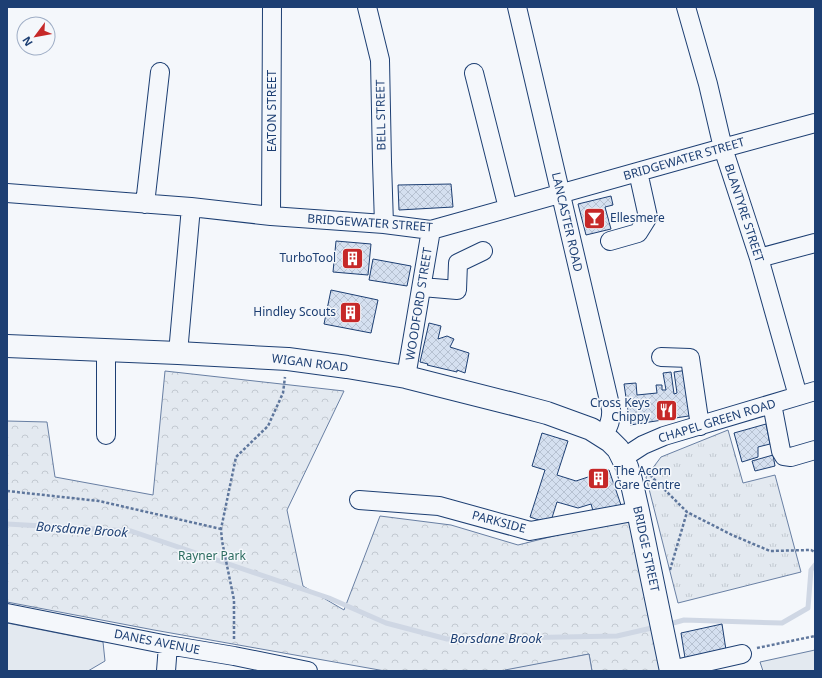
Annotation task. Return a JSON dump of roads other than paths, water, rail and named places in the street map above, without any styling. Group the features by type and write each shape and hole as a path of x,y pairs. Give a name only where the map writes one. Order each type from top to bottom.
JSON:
{"highway":[{"name":"WIGAN ROAD","path":"7,346 288,359 347,367 406,377 547,413 591,429 603,436"},
{"name":"BRIDGE STREET","path":"603,436 618,449 632,480 671,671"}],"street":[{"name":"EATON STREET","path":"271,216 272,7"},
{"name":"BELL STREET","path":"367,7 380,60 384,224"},
{"name":"LANCASTER ROAD","path":"517,7 611,409 612,416 609,426 603,436"},
{"name":"BLANTYRE STREET","path":"686,7 708,84 723,148 759,258 798,396"},
{"path":"145,204 160,72"},
{"path":"474,73 508,208"},
{"name":"BRIDGEWATER STREET","path":"7,193 191,207 271,216 384,224 431,230 815,123"},
{"path":"610,241 638,233 648,217 638,172"},
{"path":"178,353 191,207"},
{"name":"WOODFORD STREET","path":"406,377 431,230"},
{"path":"759,258 815,243"},
{"path":"422,287 457,290 458,263 483,251"},
{"path":"106,351 106,435"},
{"path":"661,357 690,358 700,426"},
{"name":"CHAPEL GREEN ROAD","path":"625,463 643,445 664,436 815,391"},
{"path":"772,404 781,451 784,456 791,458 815,450"},
{"name":"PARKSIDE","path":"359,500 440,506 530,530 638,511"},
{"name":"DANES AVENUE","path":"7,613 308,671"},
{"path":"166,671 168,645"},
{"path":"671,671 742,654"}],"waterway":[{"name":"Borsdane Brook","path":"7,524 131,531 329,598 386,623 447,639 617,636 656,627"},
{"name":"Borsdane Brook","path":"666,625 684,620 782,623 808,608 811,570 815,565"}],"place":[{"name":"Ellesmere","path":"595,218"},
{"name":"TurboTool","path":"352,258"},
{"name":"Hindley Scouts","path":"351,312"},
{"name":"Cross Keys Chippy","path":"666,410"},
{"name":"The Acorn Care Centre","path":"598,478"}],"park label":[{"name":"Rayner Park","path":"212,556"}]}
